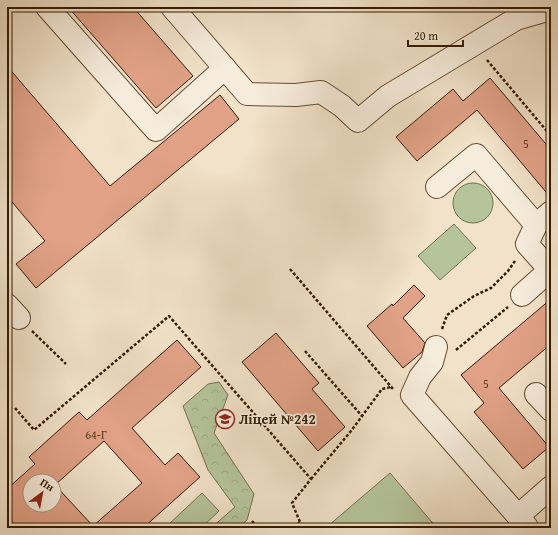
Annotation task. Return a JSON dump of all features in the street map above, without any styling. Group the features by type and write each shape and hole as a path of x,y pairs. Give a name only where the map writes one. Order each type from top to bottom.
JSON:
{"street":[{"path":"47,7 156,130 225,68"},
{"path":"172,7 247,94 296,95 321,92 342,106 358,121 388,96 516,19 551,9"},
{"path":"437,187 476,155 544,218 527,244"},
{"path":"527,244 551,253"},
{"path":"522,295 550,270 527,244"},
{"path":"434,354 420,377 412,395 523,522 551,487"},
{"path":"536,394 551,410"}],"path":[{"path":"474,44 551,136"},
{"path":"522,295 454,352 434,354 447,315 474,296 491,288 508,271 527,244"},
{"path":"13,311 66,364"},
{"path":"15,408 34,430 169,316 311,479"},
{"path":"304,351 362,416"},
{"path":"305,528 300,522 292,503 382,389 391,387 412,395"},
{"path":"252,521 258,528"},
{"path":"294,528 300,522"}],"green space":[{"path":"473,183 484,186 490,192 493,203 490,214 484,220 473,223 462,220 456,214 453,203 456,192 462,186"},
{"path":"454,224 476,248 440,280 418,256"},
{"path":"219,382 228,395 214,433 254,494 247,520 238,528 211,528 235,507 208,470 183,406 208,384"},
{"path":"390,473 437,528 330,528 328,526"},
{"path":"202,493 219,511 201,528 171,528 168,525"}],"building":[{"path":"68,7 133,7 193,76 156,108"},
{"path":"7,66 110,186 220,95 239,119 36,288 16,264 45,241 7,196"},
{"path":"490,78 551,150 551,198 477,110 417,161 396,137 453,89 463,101"},
{"path":"414,285 425,296 403,318 425,343 422,352 403,368 367,326 392,304 393,306"},
{"path":"551,299 551,344 499,388 549,447 523,469 474,412 484,403 461,375"},
{"path":"276,333 319,383 312,389 345,427 318,451 242,362"},
{"path":"177,340 201,367 132,428 165,465 178,453 200,477 143,528 7,528 7,489 22,476 22,513 62,513 62,493 93,526 142,483 104,441 62,479 62,473 25,473 35,464 29,457 79,412 87,420"}],"place":[{"name":"Ліцей №242","path":"225,419"}]}
